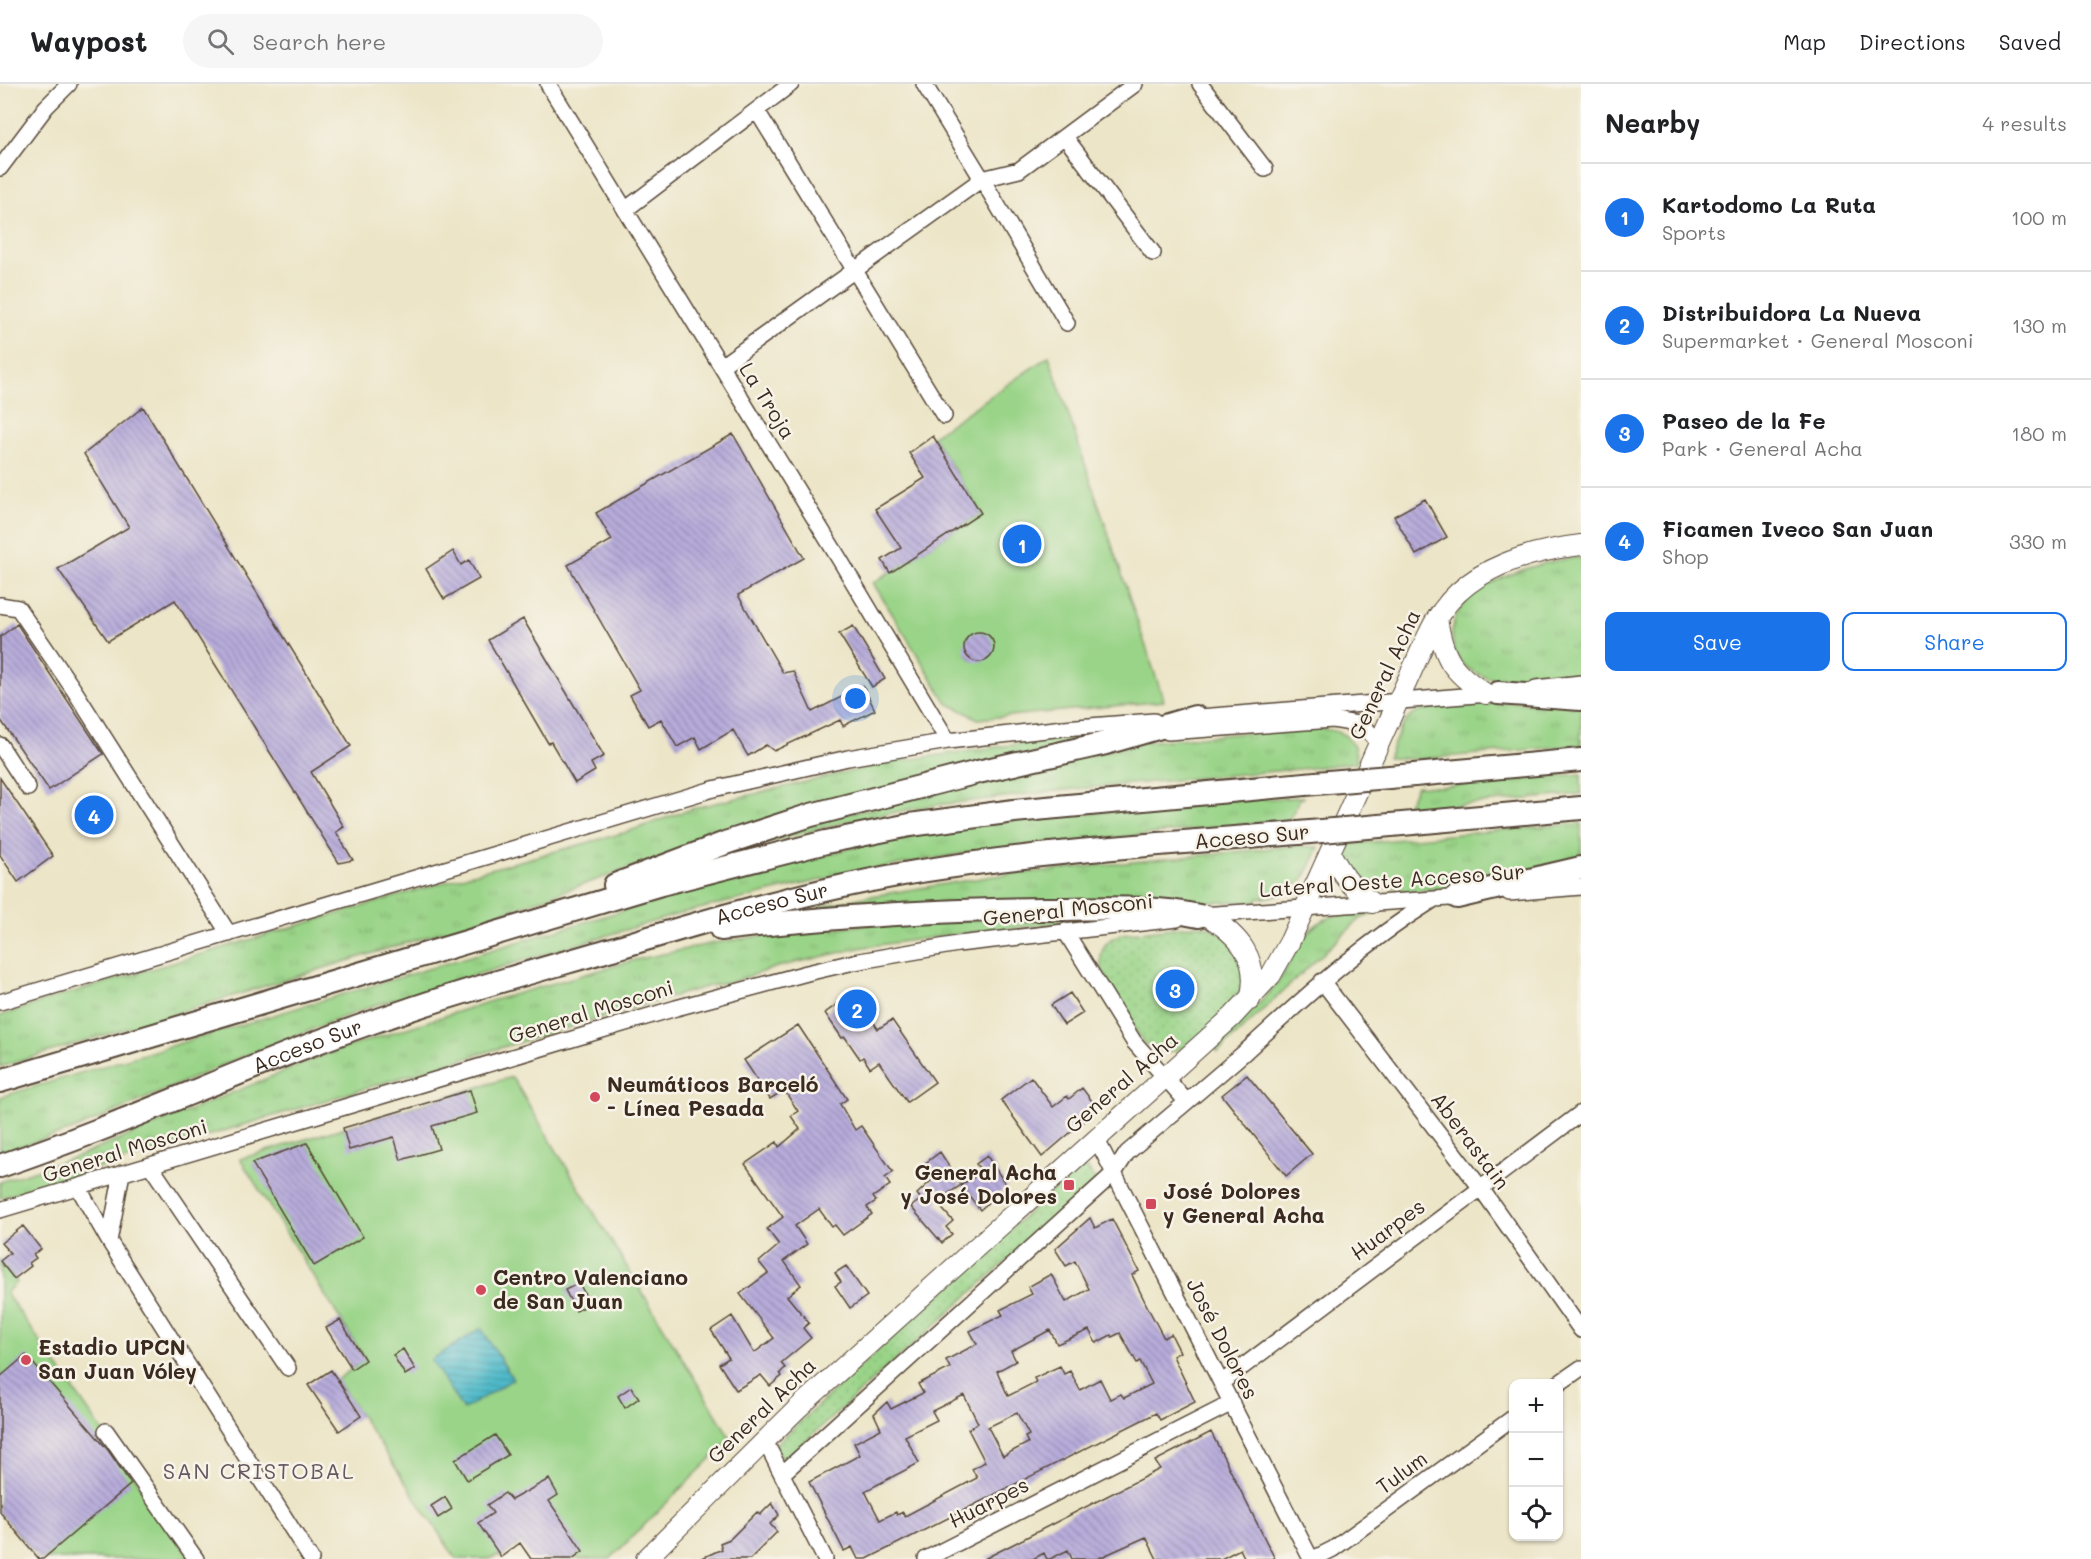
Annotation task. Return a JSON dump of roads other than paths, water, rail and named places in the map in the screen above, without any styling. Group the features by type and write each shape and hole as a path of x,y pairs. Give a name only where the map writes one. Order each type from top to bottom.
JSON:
{"highway":[{"path":"1492,693 1581,699"},
{"path":"483,937 645,873 778,825 978,772 1106,743 1195,717"},
{"path":"0,1081 724,867 887,829 1047,807 1581,760"},
{"name":"Acceso Sur","path":"0,1166 93,1134 249,1068 420,1006 737,912 811,894 921,872 1058,854 1581,808"},
{"path":"1446,898 1581,868"},
{"path":"636,941 777,922 916,912 1135,908 1202,915"}],"main road":[{"name":"General Acha","path":"646,1559 798,1408 1250,1000 1279,963 1437,618 1460,591 1488,572 1530,554 1581,545"},
{"path":"1437,618 1442,646 1451,664 1472,684 1492,693"},
{"path":"1330,852 1350,885 1372,903"},
{"path":"1202,915 1232,932 1240,940 1250,961 1252,990 1250,1000"}],"street":[{"path":"0,168 46,107 69,84"},
{"name":"La Troja","path":"548,84 840,560 948,741"},
{"path":"625,210 791,84"},
{"path":"924,84 1066,323"},
{"path":"721,366 982,179 1019,170 1135,84"},
{"path":"1200,84 1265,169"},
{"path":"757,111 944,416"},
{"path":"1065,136 1153,253"},
{"path":"0,605 18,608 75,690 229,934"},
{"path":"0,1002 713,789 848,758 948,741 1195,717 1397,702 1581,683"},
{"path":"1326,706 1363,725 1379,743"},
{"path":"1121,724 1148,731 1178,732 1325,720 1363,725"},
{"path":"0,745 28,788"},
{"name":"Lateral Oeste Acceso Sur","path":"1202,915 1581,887"},
{"path":"782,1474 1114,1173 1127,1153 1242,1054 1322,981 1385,932 1446,898"},
{"name":"General Mosconi","path":"0,1210 676,1008 797,975 854,962 942,947 1202,915"},
{"path":"1065,931 1134,1042 1186,1101"},
{"name":"Aberastain","path":"1322,981 1480,1187 1581,1330"},
{"name":"Huarpes","path":"1221,1383 1581,1113"},
{"name":"José Dolores","path":"1096,1138 1312,1559"},
{"path":"150,1165 288,1368"},
{"path":"109,1241 122,1173"},
{"path":"78,1187 109,1241 311,1559"},
{"path":"1563,1381 1581,1368"},
{"name":"Huarpes","path":"926,1559 1232,1403"},
{"name":"Tulum","path":"1312,1559 1333,1549 1509,1421"},
{"path":"106,1431 196,1559"},
{"path":"765,1441 825,1559"}],"water":[{"path":"481,1328 513,1379 463,1410 431,1360"}],"place":[{"name":"Kartodomo La Ruta","path":"1022,544"},
{"name":"Ficamen Iveco San Juan","path":"94,815"},
{"name":"Paseo de la Fe","path":"1175,989"},
{"name":"Distribuidora La Nueva","path":"857,1009"},
{"name":"Neumáticos Barceló - Línea Pesada","path":"595,1097"},
{"name":"General Acha y José Dolores","path":"1069,1185"},
{"name":"José Dolores y General Acha","path":"1151,1204"},
{"name":"Centro Valenciano de San Juan","path":"481,1290"},
{"name":"Estadio UPCN San Juan Vóley","path":"26,1360"}],"district":[{"name":"SAN CRISTOBAL","path":"259,1471"}]}
